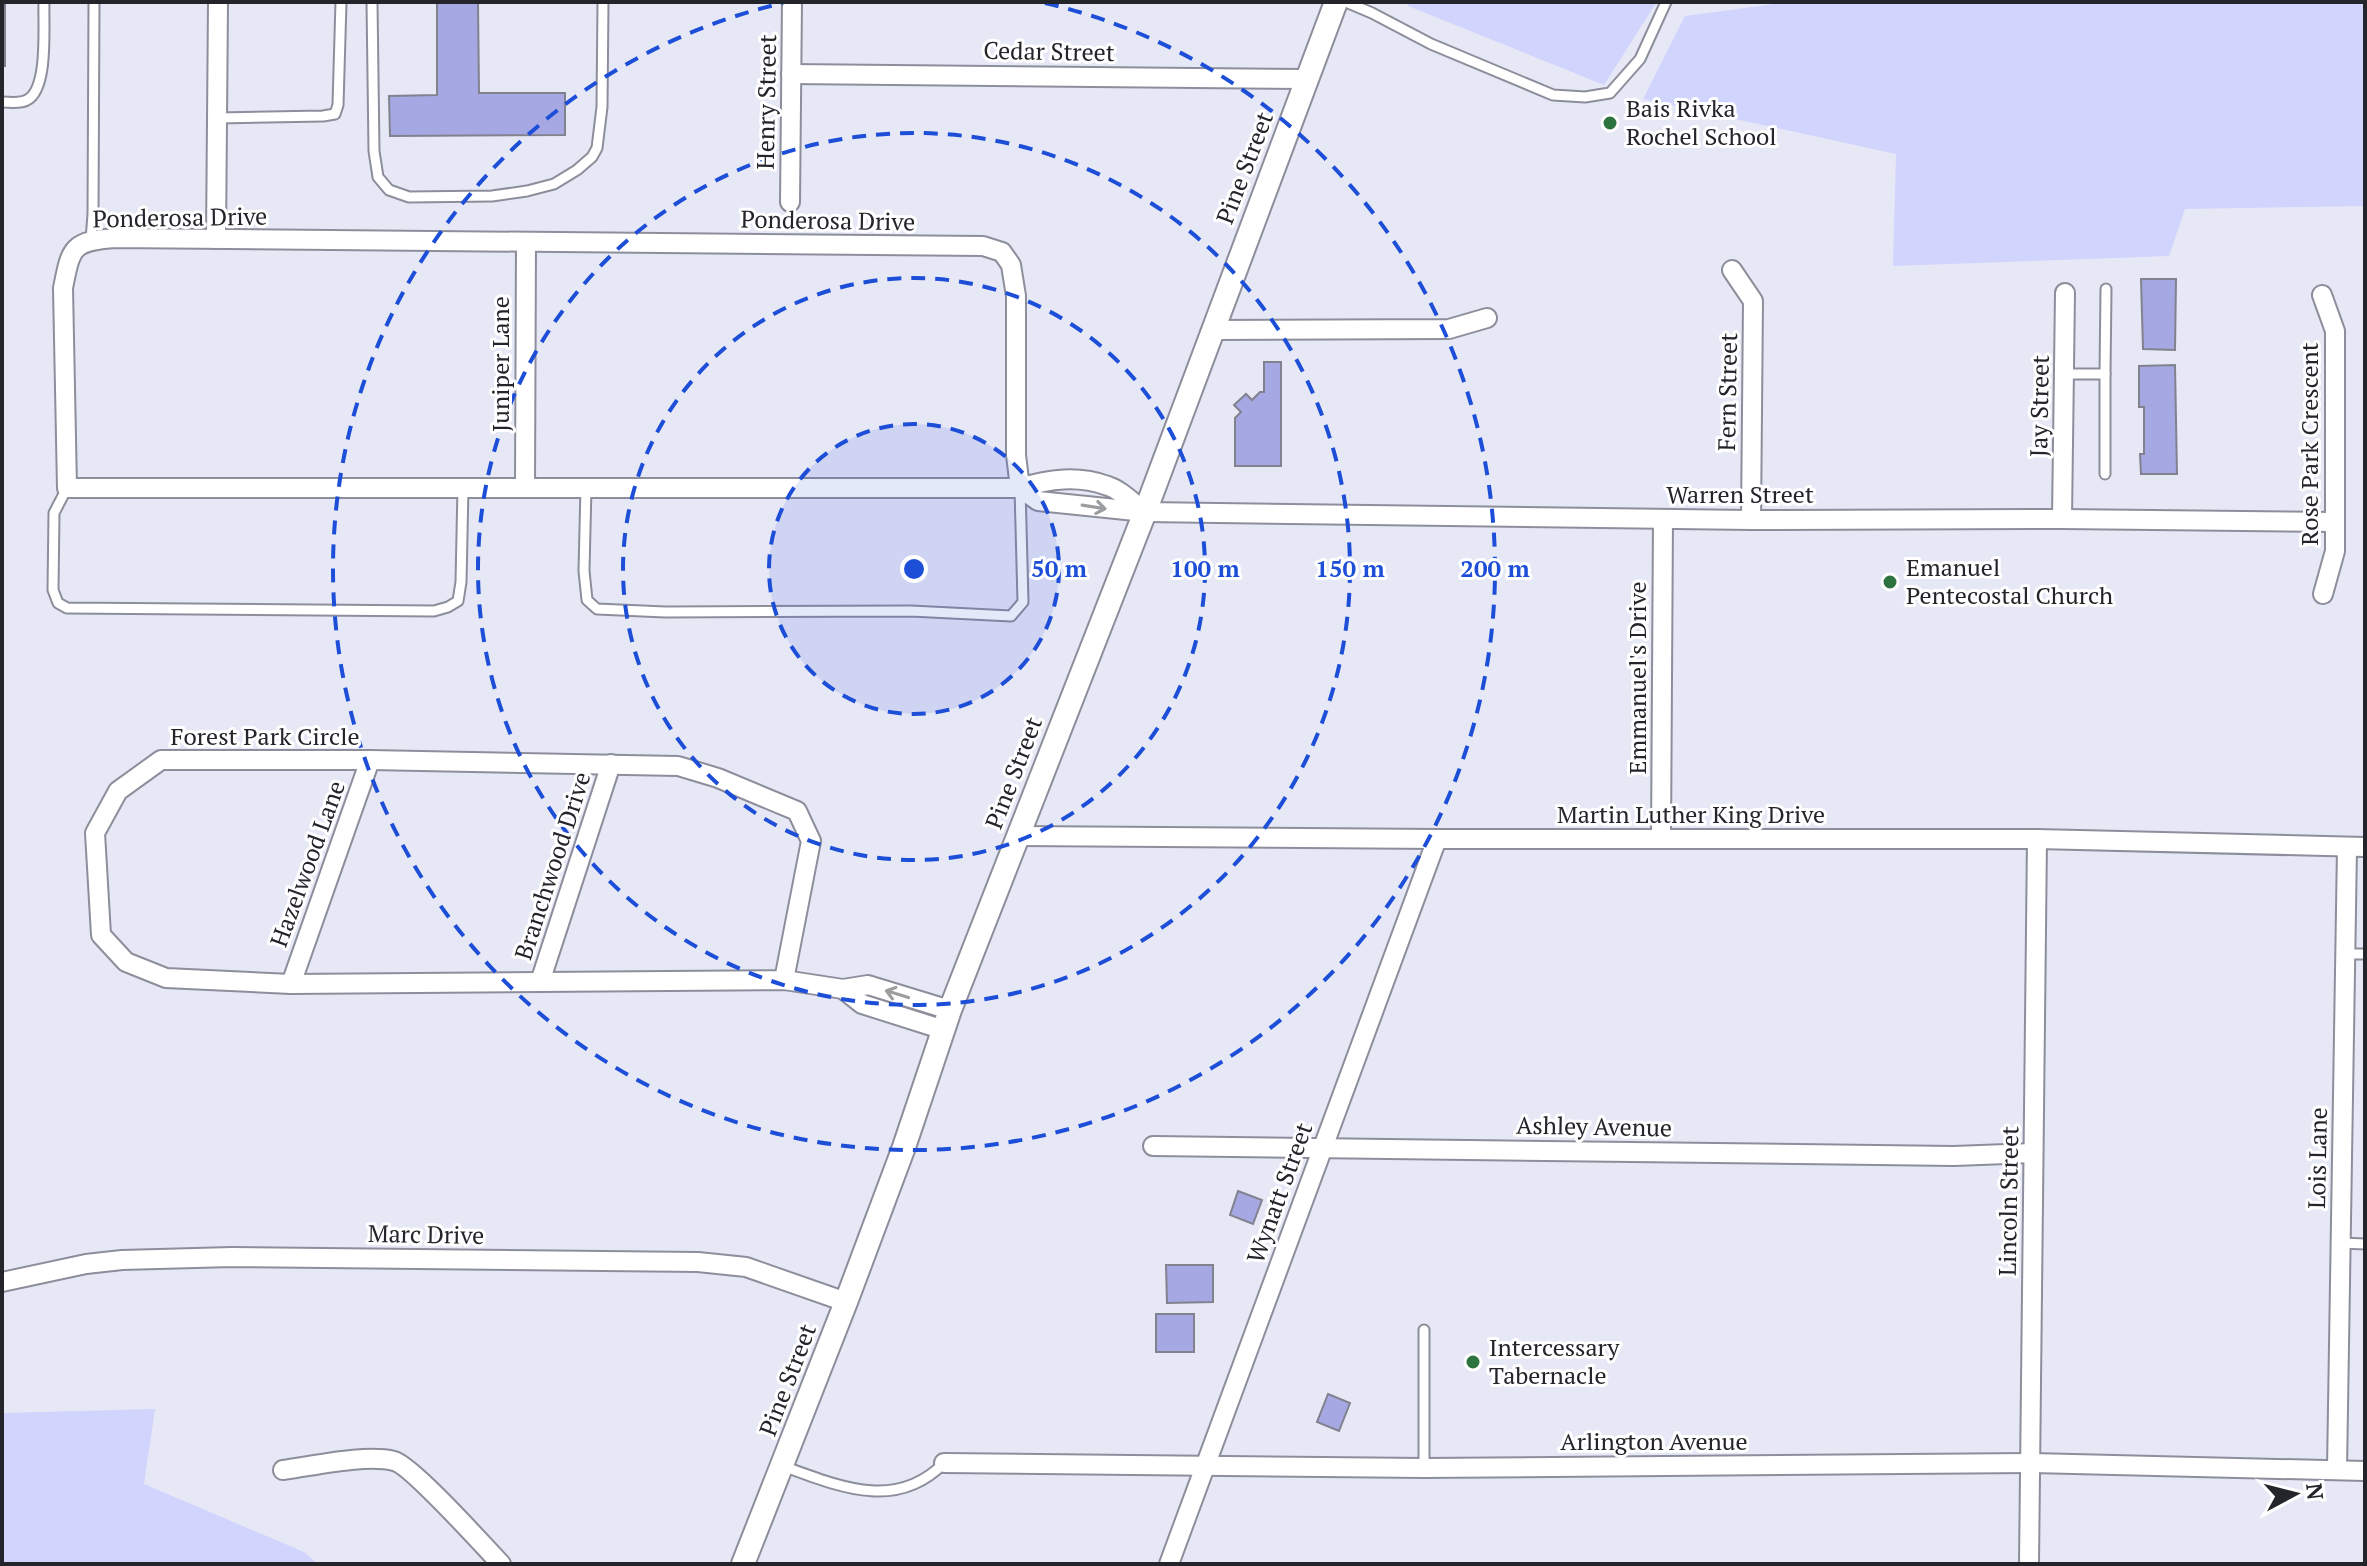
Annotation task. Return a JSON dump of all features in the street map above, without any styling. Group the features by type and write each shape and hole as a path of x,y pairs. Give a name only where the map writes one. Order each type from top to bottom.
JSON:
{"street":[{"path":"216,239 218,2"},
{"name":"Henry Street","path":"790,202 792,2"},
{"name":"Pine Street","path":"743,1564 846,1302 947,1020 1145,512 1336,2"},
{"name":"Cedar Street","path":"791,74 1307,79"},
{"name":"Ponderosa Drive","path":"67,488 63,288 68,261 77,246 91,240 216,239 983,246 1002,252 1011,265 1016,296 1016,455 1020,488"},
{"name":"Juniper Lane","path":"525,487 526,242"},
{"name":"Fern Street","path":"1732,270 1753,301 1751,520"},
{"name":"Jay Street","path":"2062,519 2065,293"},
{"name":"Rose Park Crescent","path":"2322,295 2335,331 2335,551 2323,594"},
{"path":"1213,330 1449,329 1487,318"},
{"path":"67,488 1020,488 1038,501 1145,512"},
{"name":"Warren Street","path":"1145,512 1751,520 2335,522"},
{"name":"Emmanuel's Drive","path":"1661,839 1663,519"},
{"name":"Forest Park Circle","path":"784,980 811,841 797,811 718,778 678,766 370,760 161,760 118,791 95,833 101,935 126,962 166,978 291,984 784,980 843,989 868,985 947,1020"},
{"name":"Hazelwood Lane","path":"291,984 370,760"},
{"name":"Branchwood Drive","path":"540,982 611,764"},
{"name":"Martin Luther King Drive","path":"1017,836 2037,839 2356,847"},
{"name":"Wynatt Street","path":"1169,1564 1437,839"},
{"name":"Lincoln Street","path":"2029,1564 2037,839"},
{"name":"Lois Lane","path":"2337,1470 2345,954 2356,847"},
{"name":"Ashley Avenue","path":"1153,1146 1954,1156 2033,1153"},
{"name":"Marc Drive","path":"2,1282 86,1264 185,1258 698,1262 746,1267 846,1302"},
{"path":"283,1470 357,1460 396,1461 416,1476 501,1564"},
{"name":"Arlington Avenue","path":"944,1463 1424,1468 2030,1463 2365,1471"}],"lane":[{"path":"2,102 31,99 37,90 43,63 44,2"},
{"path":"91,240 94,2"},
{"path":"217,118 335,114 338,105 341,2"},
{"path":"372,2 374,151 378,177 389,190 409,197 492,196 527,191 554,184 592,157 597,148 602,107 603,2"},
{"path":"1346,2 1431,44 1553,95 1585,97 1610,93 1633,68 1666,2"},
{"path":"2105,474 2106,289"},
{"path":"2064,374 2105,374"},
{"path":"586,487 585,586 587,600 597,609 665,612 911,611 1011,616 1023,602 1020,488"},
{"path":"67,488 54,513 53,590 58,603 67,608 434,611 458,601 463,488"},
{"path":"2345,954 2365,954"},
{"path":"2341,1243 2365,1244"},
{"path":"1424,1330 1424,1468"},
{"path":"783,1466 823,1481 872,1492 921,1482 944,1463"}],"shaded area":[{"path":"1408,2 1656,3 1604,85 1408,6"},
{"path":"1790,2 2365,2 2365,206 2185,209 2169,256 1893,266 1896,154 1643,99 1685,16"},
{"path":"155,1409 144,1484 304,1552 318,1564 2,1564 2,1413"}],"building":[{"path":"2,2 5,2 5,66 2,66"},
{"path":"437,2 478,2 479,93 565,93 565,135 390,136 389,96 437,95"},
{"path":"2141,279 2176,279 2175,350 2143,349"},
{"path":"1264,362 1281,362 1281,466 1235,466 1235,418 1241,412 1234,405 1246,394 1252,400 1264,392"},
{"path":"2175,365 2177,474 2141,474 2144,407 2139,407 2139,366"},
{"path":"1238,1191 1262,1200 1253,1224 1230,1215"},
{"path":"1166,1265 1213,1265 1213,1302 1167,1303"},
{"path":"1156,1314 1194,1314 1194,1352 1156,1352"},
{"path":"1328,1394 1350,1403 1339,1431 1317,1422"}],"place":[{"name":"Bais Rivka Rochel School","path":"1610,123"},
{"name":"Emanuel Pentecostal Church","path":"1890,582"},
{"name":"Intercessary Tabernacle","path":"1473,1362"}]}
